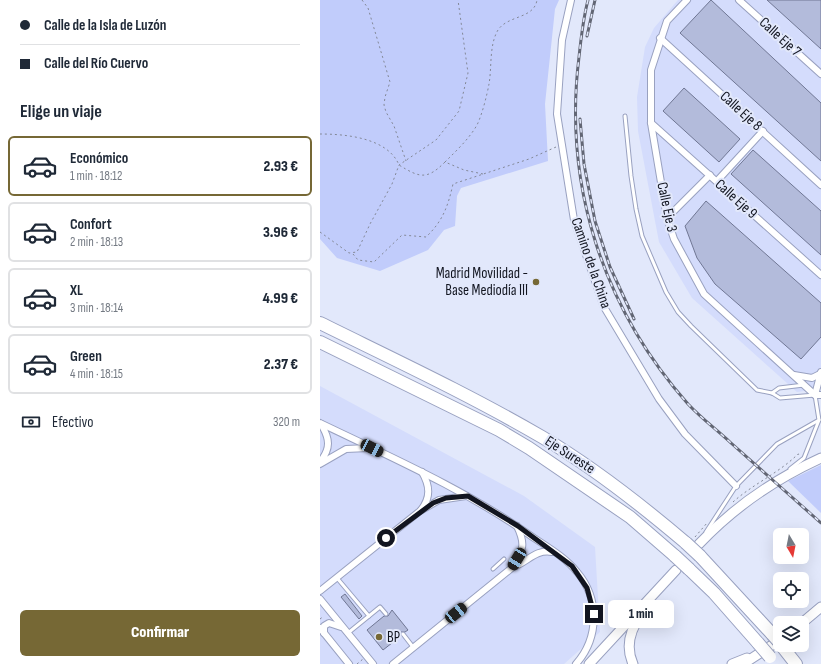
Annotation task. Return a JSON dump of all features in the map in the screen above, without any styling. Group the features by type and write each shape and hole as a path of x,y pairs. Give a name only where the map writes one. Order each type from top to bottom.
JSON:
{"highway":[{"name":"Eje Sureste","path":"320,323 439,380 542,437 594,470 640,504 686,543 700,556 773,635"},
{"name":"Eje Sureste","path":"320,342 511,437 587,486 630,517 689,569 714,593 773,660"},
{"name":"Eje Sureste","path":"787,652 796,664"}],"main road":[{"path":"699,544 717,525 746,501 781,478 821,458"},
{"path":"589,664 673,572 632,628 629,648 633,664"},
{"path":"809,618 821,607"},
{"path":"743,664 773,645"},
{"path":"732,664 756,655"}],"street":[{"name":"Camino de la China","path":"571,0 562,40 557,114 574,220 604,307 670,414 701,451 736,486"},
{"name":"Calle Eje 3","path":"687,0 667,20 651,70 651,123 667,218 674,239 704,294 804,386 818,395"},
{"name":"Calle Eje 7","path":"739,0 821,74"},
{"name":"Calle Eje 8","path":"660,38 821,185"},
{"name":"Calle Eje 9","path":"651,123 821,275"},
{"path":"717,182 762,130"},
{"path":"667,218 710,175"},
{"path":"791,374 801,378 812,378 820,373"},
{"path":"818,395 820,373"},
{"path":"321,424 422,472 468,496 518,526 554,552 578,572 587,588 594,614 592,638 584,654 576,664"},
{"path":"320,463 326,456 329,446 328,437 321,424"},
{"path":"320,463 346,449 372,448"},
{"path":"420,511 427,499 428,493 427,482 422,472"},
{"path":"320,591 420,511 439,500 468,496"},
{"path":"393,664 512,567 520,555 523,546 518,526"},
{"path":"512,567 521,564 536,553 554,552"},
{"path":"320,598 373,664"},
{"path":"346,631 329,623 324,626 322,630 349,664"}],"lane":[{"path":"625,116 630,176 641,229 652,263 666,292 682,317 757,390 772,393 780,398 818,395 820,420 804,458 781,478"},
{"path":"772,393 779,388 804,386"},
{"path":"699,544 736,486 777,444 820,420"},
{"path":"493,569 504,560"},
{"path":"337,578 369,616"},
{"path":"346,631 380,607 386,614"},
{"path":"403,634 413,647"}],"path":[{"path":"362,0 368,8 390,82 384,105 386,112 394,126 406,162"},
{"path":"352,253 357,252 370,224 392,184 399,165 406,162 436,140 459,111 468,73 458,0"},
{"path":"320,134 335,134 383,146 395,156 399,165 421,175 432,174 466,140 477,124 489,84 493,47 499,30 506,21 528,13 536,5 537,0"},
{"path":"320,232 352,253 358,260 374,262 402,235 426,237 438,225 449,202 454,184 529,159 562,145"},
{"path":"445,162 464,170 483,174"},
{"path":"320,618 324,616"},
{"path":"357,664 363,659"}],"shaded area":[{"path":"320,0 559,0 555,9 545,104 548,161 461,188 457,196 455,226 444,230 428,250 380,271 337,258 320,239"},
{"path":"678,0 821,0 821,389 797,392 692,298 659,242 638,131 637,97 645,47 654,28"},
{"path":"320,386 524,496 595,547 600,632 564,664 320,664"},
{"path":"821,465 821,513 788,481"}],"building":[{"path":"711,0 821,103 821,161 680,33"},
{"path":"767,0 821,0 821,49"},
{"path":"684,88 740,139 719,162 663,111"},
{"path":"753,150 821,211 821,255 731,174"},
{"path":"706,201 821,303 821,337 801,359 715,284 697,258 685,226"},
{"path":"345,594 362,616 359,619 341,597"},
{"path":"392,610 408,630 401,632 401,636 383,650 367,630 384,616 388,616"}],"railway":[{"path":"588,0 583,21 579,57 576,105 577,152 584,198 596,242 612,286 633,327 658,367 688,404 821,523"},
{"path":"587,36 595,0"},
{"path":"580,119 584,164 595,221 610,267 634,319"}],"place":[{"name":"Madrid Movilidad - Base Mediodía III","path":"536,282"},
{"name":"BP","path":"379,637"}],"route":[{"path":"386,538 420,511 433,503 453,496 468,496 518,526 572,566 583,579 590,595 594,614"}]}
